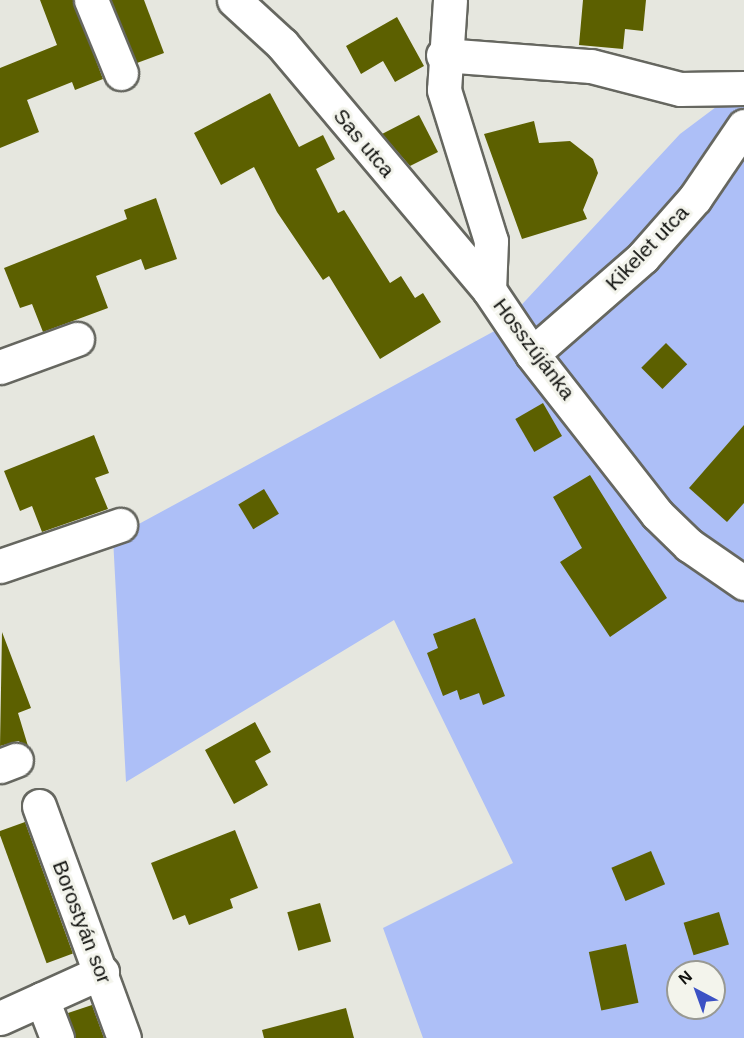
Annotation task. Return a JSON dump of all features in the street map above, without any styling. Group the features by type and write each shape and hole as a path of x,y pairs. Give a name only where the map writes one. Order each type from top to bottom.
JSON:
{"street":[{"path":"91,0 121,73"},
{"name":"Sas utca","path":"234,0 282,44 489,290"},
{"name":"Hosszújánka","path":"450,0 443,55 444,90 491,241 489,290 532,354 670,528 744,583"},
{"path":"443,55 591,66 680,89 744,88"},
{"name":"Kikelet utca","path":"532,354 643,257 695,198 744,126"},
{"path":"0,367 77,339"},
{"path":"0,566 120,525"},
{"name":"Borostyán sor","path":"39,806 102,972 124,1038"},
{"path":"0,1018 102,972"},
{"path":"42,999 57,1038"}],"shaded area":[{"path":"744,86 744,1038 423,1038 383,928 513,863 394,620 126,782 113,538 500,328 680,134"}],"building":[{"path":"40,0 73,0 103,79 75,90 72,82 27,100 39,132 0,148 0,68 57,45"},
{"path":"111,0 144,0 164,53 137,63"},
{"path":"583,0 646,0 643,31 625,29 623,49 579,45"},
{"path":"397,17 424,66 395,82 383,61 361,74 346,46"},
{"path":"270,93 299,147 323,135 335,159 316,169 338,213 344,210 390,283 401,276 415,298 423,293 441,322 380,359 329,276 323,280 277,212 254,167 221,185 194,133"},
{"path":"419,115 438,152 410,166 382,134"},
{"path":"534,121 539,143 570,141 593,159 598,173 583,210 587,219 522,239 484,134"},
{"path":"156,198 177,259 145,270 141,259 96,276 108,308 43,332 32,304 20,308 4,268 127,219 124,210"},
{"path":"666,343 687,364 662,389 641,368"},
{"path":"543,403 562,436 534,452 515,419"},
{"path":"744,425 744,503 727,522 689,488"},
{"path":"94,435 109,473 95,478 108,509 42,532 32,506 20,511 4,471"},
{"path":"590,475 667,598 610,637 560,562 582,548 553,497"},
{"path":"264,489 279,514 253,529 238,504"},
{"path":"475,618 505,696 483,705 479,693 460,700 457,690 443,696 427,653 438,648 433,634"},
{"path":"2,632 31,708 18,713 28,746 18,741 0,746"},
{"path":"255,722 271,752 255,761 268,785 234,804 205,750"},
{"path":"25,822 73,954 47,963 0,835 0,831"},
{"path":"235,830 258,888 230,899 233,908 189,925 185,915 173,920 151,863"},
{"path":"651,851 665,884 625,901 611,868"},
{"path":"320,903 331,941 298,951 287,912"},
{"path":"719,912 729,945 694,955 684,923"},
{"path":"626,944 638,1003 601,1011 589,952"},
{"path":"92,1005 104,1038 75,1038 68,1013"},
{"path":"346,1008 354,1038 264,1038 262,1030"}]}
